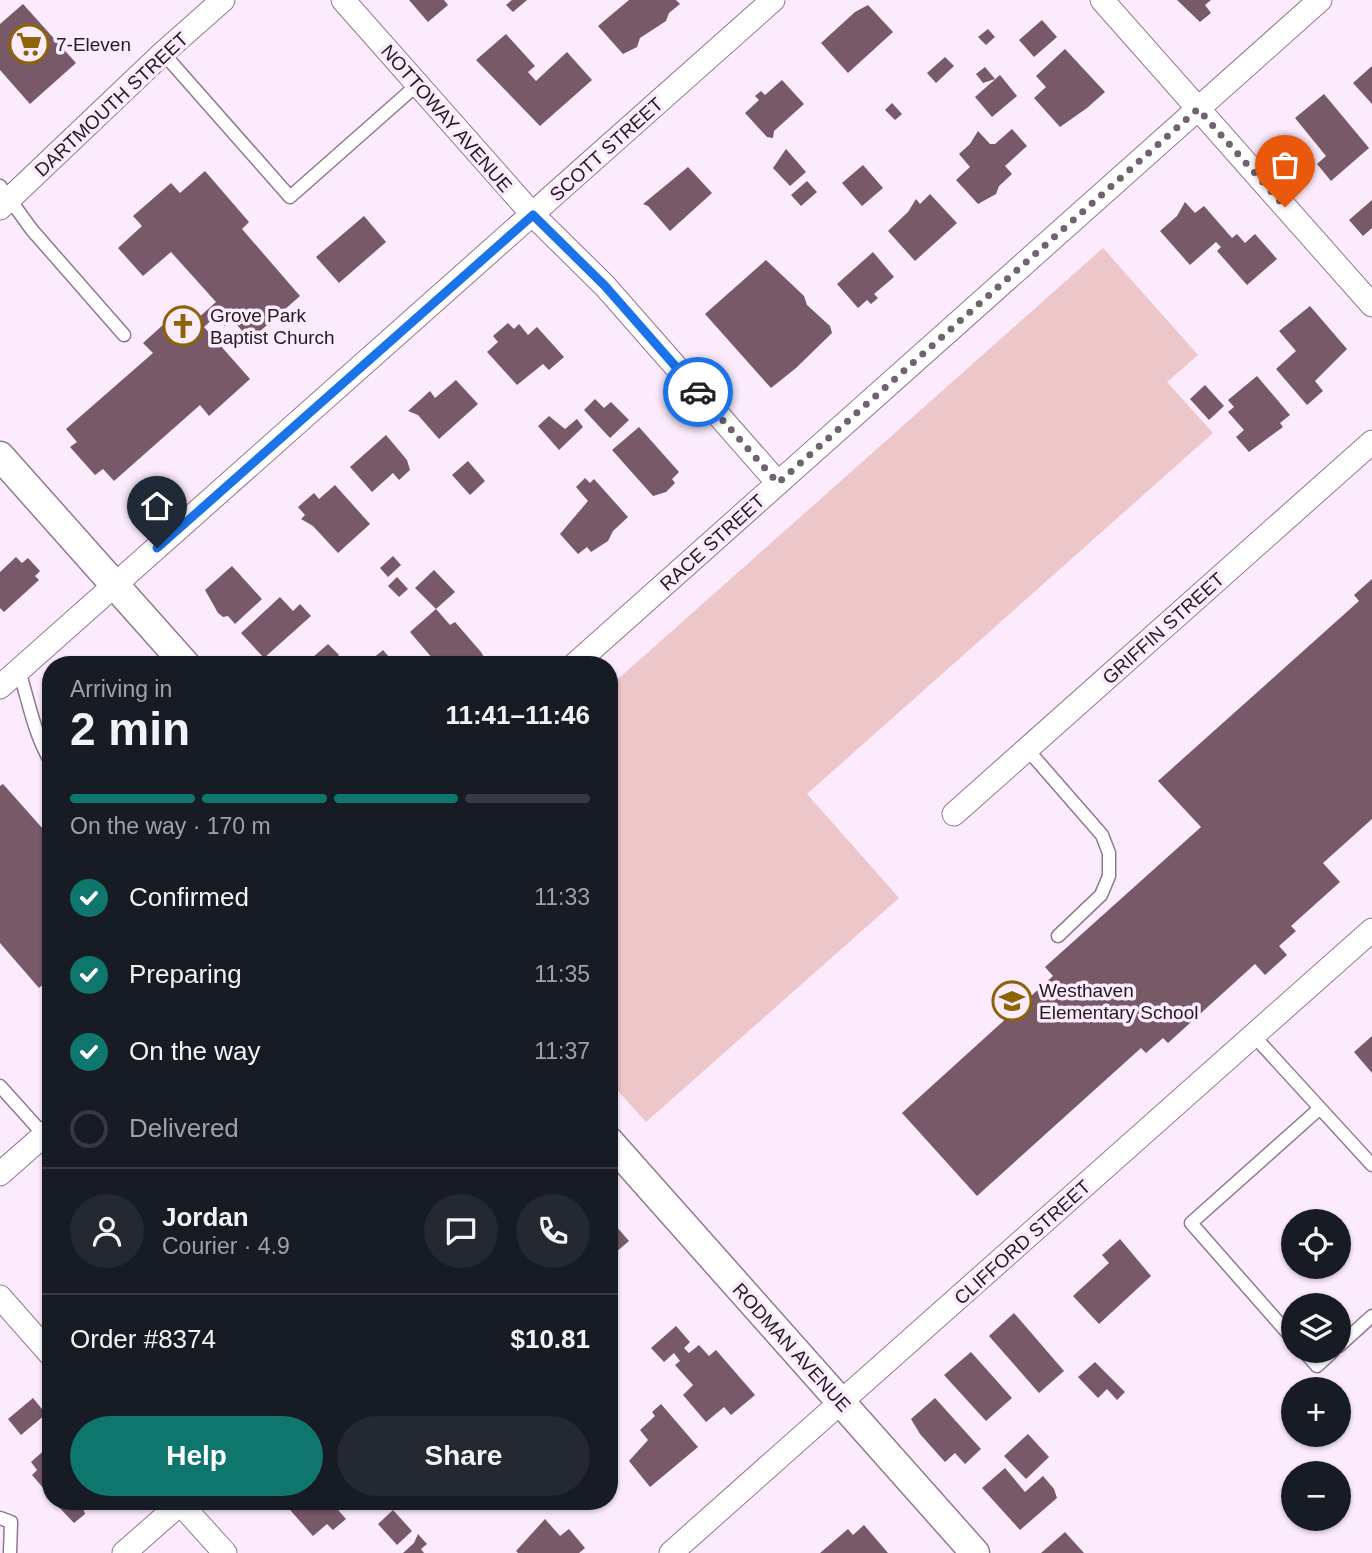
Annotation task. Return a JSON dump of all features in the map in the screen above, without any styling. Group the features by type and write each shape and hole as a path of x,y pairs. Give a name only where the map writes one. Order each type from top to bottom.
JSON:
{"street":[{"name":"DARTMOUTH STREET","path":"3,198 223,0"},
{"name":"NOTTOWAY AVENUE","path":"343,0 533,215 605,286 778,483"},
{"name":"SCOTT STREET","path":"0,687 773,0"},
{"path":"1102,0 1372,305"},
{"name":"RACE STREET","path":"584,656 1320,0"},
{"name":"GRIFFIN STREET","path":"954,814 1372,442"},
{"path":"0,456 178,656"},
{"name":"CLIFFORD STREET","path":"671,1553 1372,930"},
{"path":"0,1174 42,1136"},
{"name":"RODMAN AVENUE","path":"618,1151 975,1553"},
{"path":"0,1297 42,1345"},
{"path":"124,1553 171,1510"},
{"path":"187,1510 225,1553"}],"lane":[{"path":"163,53 290,197 418,84"},
{"path":"3,198 124,335"},
{"path":"19,671 42,747"},
{"path":"1027,749 1102,835 1109,853 1110,876 1101,895 1058,936"},
{"path":"1254,1036 1372,1166"},
{"path":"0,1086 42,1127"},
{"path":"1281,1325 1191,1223 1320,1108"},
{"path":"1351,1335 1372,1316"},
{"path":"0,1518 11,1522 10,1553"}],"shaded area":[{"path":"1103,248 1198,355 1167,382 1213,433 807,794 899,898 646,1122 618,1091 618,679"}],"building":[{"path":"409,0 444,0 448,5 428,22"},
{"path":"512,0 527,0 513,12 506,5"},
{"path":"629,0 676,0 680,4 669,13 666,21 640,38 637,47 623,54 598,26"},
{"path":"1177,0 1211,0 1205,5 1211,13 1200,22"},
{"name":"7-Eleven","path":"23,4 76,63 30,104 0,70 0,24"},
{"path":"868,5 893,32 848,73 821,43 855,12"},
{"path":"1042,20 1057,37 1034,57 1019,40"},
{"path":"988,29 995,37 986,45 978,37"},
{"path":"506,34 535,66 528,72 536,81 567,52 592,80 540,126 476,60"},
{"path":"1065,49 1105,92 1060,127 1034,98 1046,87 1036,76"},
{"path":"945,57 954,66 936,83 927,73"},
{"path":"1372,66 1372,104 1353,83"},
{"path":"985,67 995,79 983,83 976,74"},
{"path":"1000,75 1017,96 992,117 975,97"},
{"path":"782,80 804,104 774,131 773,138 767,137 745,113 759,100 755,96 761,91 765,95"},
{"path":"1324,94 1369,148 1331,181 1317,164 1326,156 1295,118"},
{"path":"892,103 902,114 895,120 885,110"},
{"path":"1012,129 1027,146 1005,166 1012,174 999,186 996,194 978,204 956,180 970,167 959,154 970,144 978,131 990,144 995,144"},
{"path":"786,149 806,172 790,186 773,168"},
{"path":"863,165 883,188 862,206 842,183"},
{"path":"688,167 712,193 670,231 648,206 643,204"},
{"name":"Grove Park Baptist Church","path":"205,171 249,222 242,229 300,296 250,340 232,319 225,326 216,316 204,327 250,379 209,416 200,405 114,481 103,469 95,475 70,447 77,442 66,429 153,353 143,343 185,305 197,319 216,302 171,252 143,276 118,248 142,226 133,216 171,183 180,193"},
{"path":"807,181 817,192 801,206 791,195"},
{"path":"930,194 957,223 915,261 888,231 908,212 916,199 920,204"},
{"path":"1372,200 1372,228 1363,236 1349,220"},
{"path":"1185,202 1195,213 1204,206 1232,238 1237,234 1245,243 1255,234 1277,259 1247,285 1217,251 1221,247 1216,242 1190,265 1160,231 1177,216"},
{"path":"364,216 386,242 339,283 316,257"},
{"path":"873,252 894,277 874,294 878,298 871,304 867,300 858,308 837,284"},
{"path":"766,260 804,296 807,305 830,326 832,333 771,388 705,314"},
{"path":"1310,306 1347,349 1315,381 1323,391 1307,405 1276,369 1296,351 1279,331"},
{"path":"508,323 514,329 519,324 528,335 537,327 564,357 549,370 543,364 517,385 487,352 498,342 493,336"},
{"path":"1257,376 1290,415 1280,423 1283,427 1249,452 1236,437 1244,430 1228,412 1234,407 1228,400"},
{"path":"456,380 478,404 439,439 418,415 408,411 430,391 435,398"},
{"path":"1205,385 1224,406 1209,420 1190,399"},
{"path":"595,399 604,408 611,402 629,420 610,438 584,410"},
{"path":"549,416 565,429 577,419 583,427 559,450 538,426"},
{"path":"639,427 679,472 672,479 675,483 666,492 653,496 612,450"},
{"path":"386,435 407,460 410,470 399,480 393,473 372,492 350,467"},
{"path":"468,461 485,481 470,495 452,475"},
{"path":"585,478 590,483 594,479 628,517 613,531 608,541 591,552 587,547 578,554 560,534 588,501 576,487"},
{"path":"335,485 370,524 338,553 313,526 301,519 305,515 298,507 314,493 319,499"},
{"path":"393,556 401,565 388,577 380,568"},
{"path":"16,557 22,563 28,558 40,571 35,576 39,580 4,612 0,608 0,572"},
{"path":"232,566 262,599 235,624 228,616 223,617 218,613 205,590"},
{"path":"434,570 455,592 436,609 415,588"},
{"path":"397,577 408,589 399,597 388,586"},
{"path":"1372,579 1372,819 1323,863 1340,882 1291,926 1296,931 1279,946 1287,955 1265,975 1255,964 1168,1043 1163,1038 1146,1053 1141,1048 977,1196 902,1113 1053,976 1045,967 1201,827 1158,781 1359,601 1354,595"},
{"path":"280,597 293,611 300,604 311,616 266,656 262,656 241,633"},
{"path":"436,609 450,625 455,622 483,656 430,656 410,632"},
{"path":"328,644 339,655 338,656 314,656"},
{"path":"383,650 388,656 376,656"},
{"path":"3,784 42,828 42,986 39,988 0,943 0,786"},
{"path":"1372,1036 1372,1073 1354,1052"},
{"path":"618,1228 629,1241 618,1250"},
{"path":"1120,1239 1151,1276 1099,1324 1073,1296 1109,1263 1102,1255"},
{"path":"1014,1313 1064,1371 1039,1393 989,1336"},
{"path":"676,1326 690,1342 684,1348 689,1353 699,1345 709,1356 716,1350 755,1395 731,1415 724,1407 706,1422 683,1395 693,1385 675,1365 680,1361 674,1353 664,1362 651,1348"},
{"path":"971,1352 1012,1398 986,1421 944,1375"},
{"path":"1095,1362 1125,1392 1117,1400 1107,1389 1098,1398 1078,1377"},
{"path":"33,1398 42,1409 42,1417 21,1435 8,1419"},
{"path":"935,1398 981,1449 965,1464 955,1453 945,1462 920,1434 911,1419"},
{"path":"661,1404 698,1447 650,1487 629,1461 648,1440 640,1430 655,1416 652,1412"},
{"path":"1028,1434 1049,1457 1026,1479 1004,1456"},
{"path":"42,1452 42,1487 32,1475 37,1470 31,1462"},
{"path":"1005,1468 1025,1492 1043,1476 1054,1489 1057,1498 1020,1530 982,1488"},
{"path":"62,1510 84,1510 85,1514 74,1523"},
{"path":"290,1510 338,1510 346,1519 333,1530 327,1524 313,1536"},
{"path":"393,1510 412,1531 397,1545 378,1524"},
{"path":"545,1519 560,1536 569,1529 585,1548 579,1553 518,1553 516,1551"},
{"path":"864,1525 888,1553 820,1553 848,1529 853,1535"},
{"path":"1065,1532 1084,1553 1041,1553"},
{"path":"418,1534 427,1544 421,1549 424,1553 403,1553 414,1543"}],"way so far":[{"path":"698,392 778,483 1198,109 1285,207"}],"place":[{"name":"7-Eleven","path":"29,44"},
{"name":"Grove Park Baptist Church","path":"183,326"},
{"name":"Westhaven Elementary School","path":"1012,1001"}],"route":[{"path":"157,548 533,215 605,286 698,392"}]}
